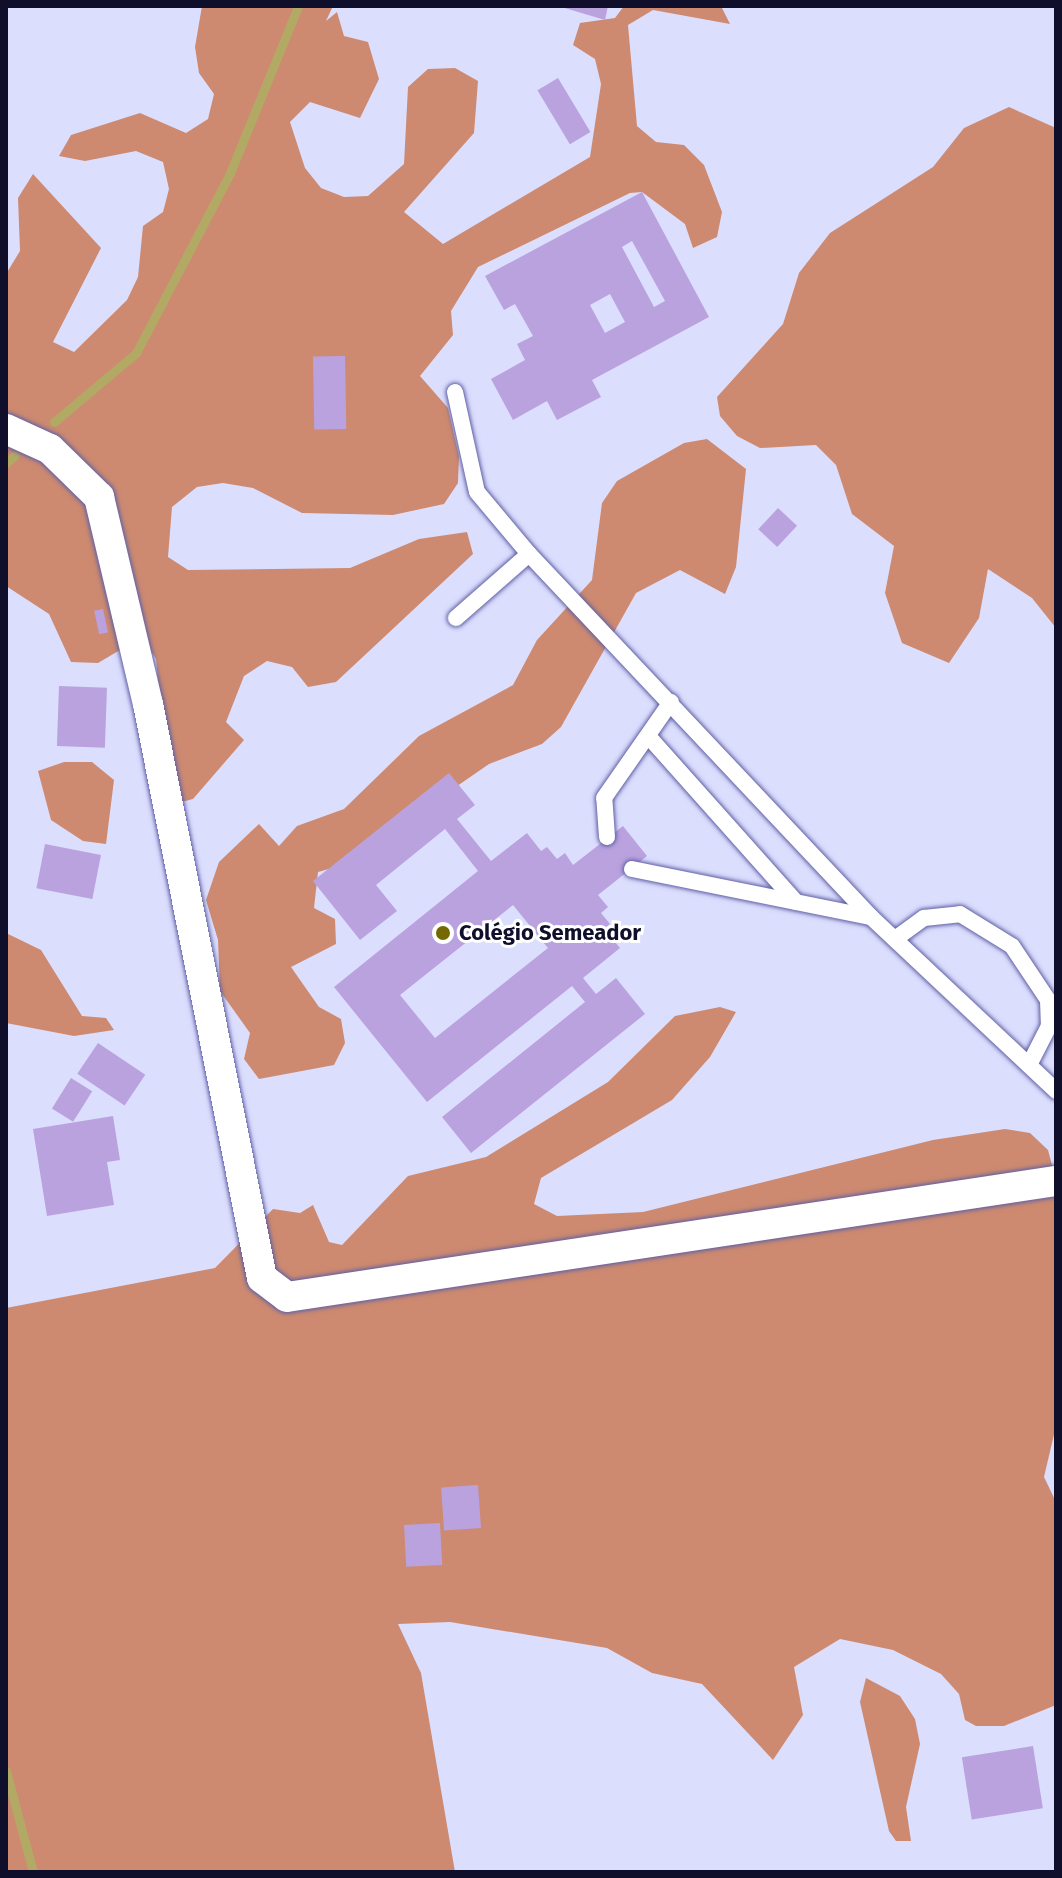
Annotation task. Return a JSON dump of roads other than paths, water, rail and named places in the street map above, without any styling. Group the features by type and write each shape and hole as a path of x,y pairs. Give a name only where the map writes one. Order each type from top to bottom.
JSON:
{"street":[{"path":"6,429 50,449 99,497 148,704 262,1278 287,1297 1056,1181"}],"lane":[{"path":"455,392 477,492 529,554 871,917 1056,1091"},
{"path":"456,618 529,554"},
{"path":"607,837 604,798 671,702"},
{"path":"649,737 796,902"},
{"path":"632,869 871,917"},
{"path":"895,939 924,918 960,914 1012,946 1048,1000 1049,1026 1029,1065"}],"waterway":[{"path":"54,422 136,353 230,173 298,6"},
{"path":"6,463 14,456"},
{"path":"6,1771 33,1872"}],"place":[{"name":"Colégio Semeador","path":"443,933"}]}
